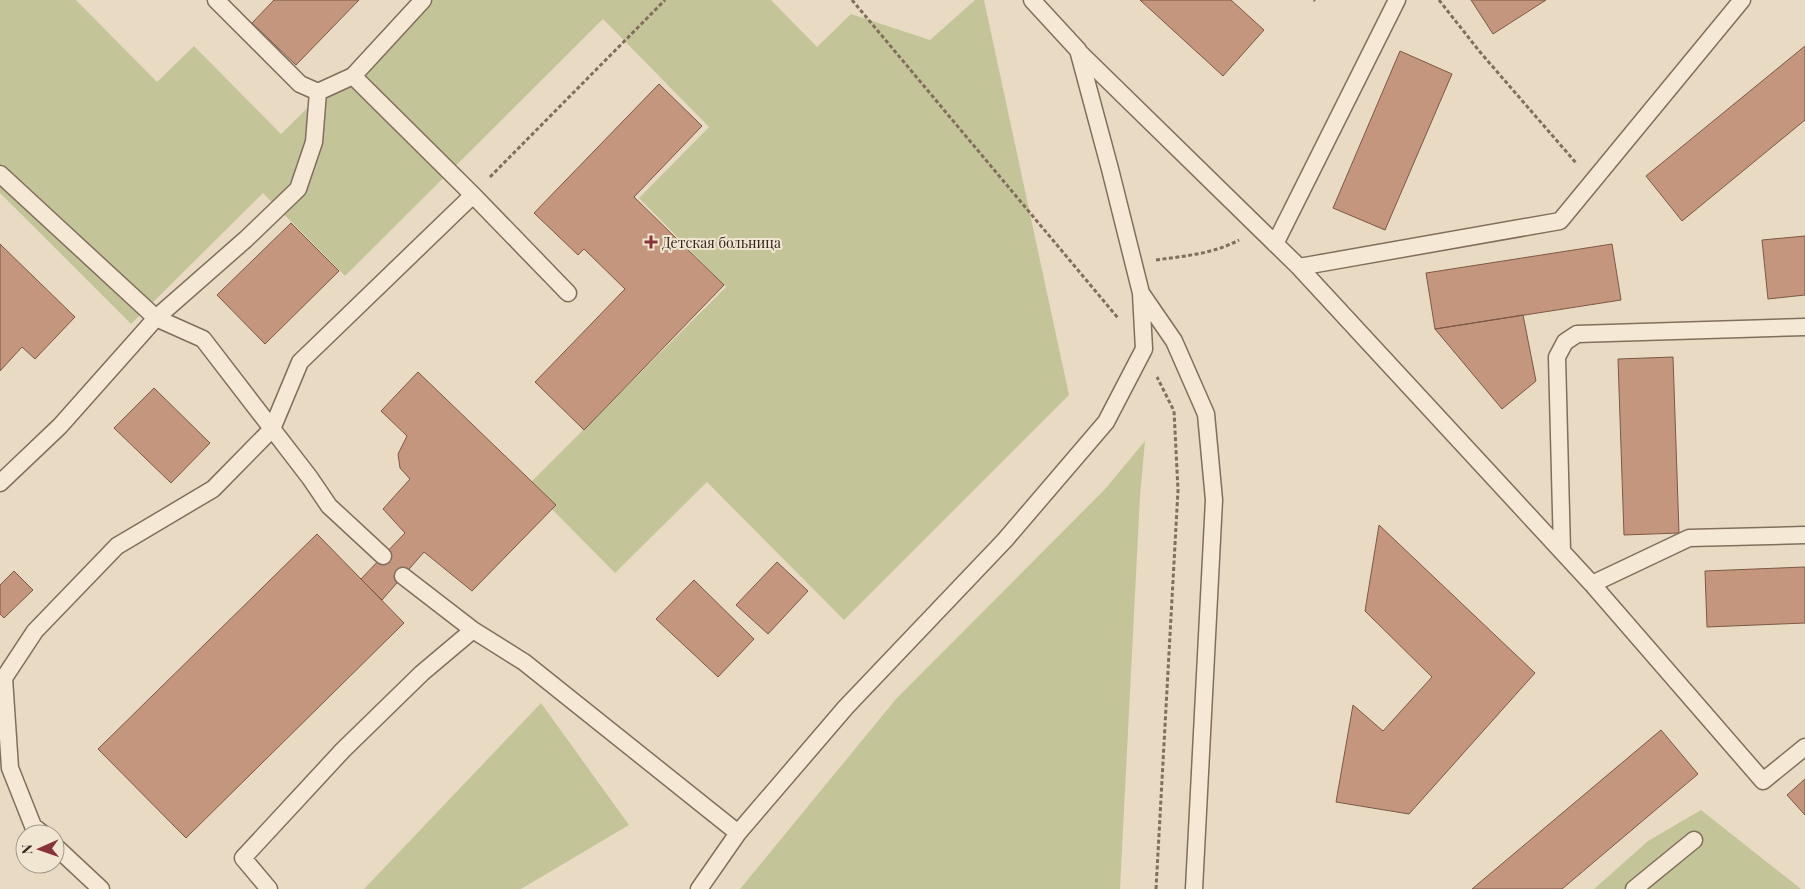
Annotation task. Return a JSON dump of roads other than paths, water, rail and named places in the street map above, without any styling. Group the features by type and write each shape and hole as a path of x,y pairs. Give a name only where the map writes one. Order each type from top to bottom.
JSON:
{"lane":[{"path":"216,0 300,84 318,92 353,76 423,0"},
{"path":"1032,0 1078,50 1299,267 1592,584 1763,781 1805,746"},
{"path":"1275,244 1397,0"},
{"path":"1299,267 1560,221 1742,0"},
{"path":"699,889 738,833 846,708 1005,540 1106,422 1144,349 1141,293 1078,50"},
{"path":"353,76 568,293"},
{"path":"0,483 60,426 156,318 246,239 298,189 314,142 318,92"},
{"path":"0,174 156,318 203,339 310,478 329,506 383,556"},
{"path":"33,824 10,768 4,678 35,632 117,546 212,489 272,429 300,362 473,195"},
{"path":"1141,293 1174,341 1206,414 1214,500 1194,889"},
{"path":"1562,551 1557,357 1565,342 1577,334 1805,328"},
{"path":"1592,584 1689,538 1805,535"},
{"path":"403,576 472,630 524,662 738,833"},
{"path":"270,889 243,858 343,750 422,673 472,630"},
{"path":"1634,889 1694,840"},
{"path":"65,855 101,889"}],"place":[{"name":"Детская больница","path":"651,242"}]}
